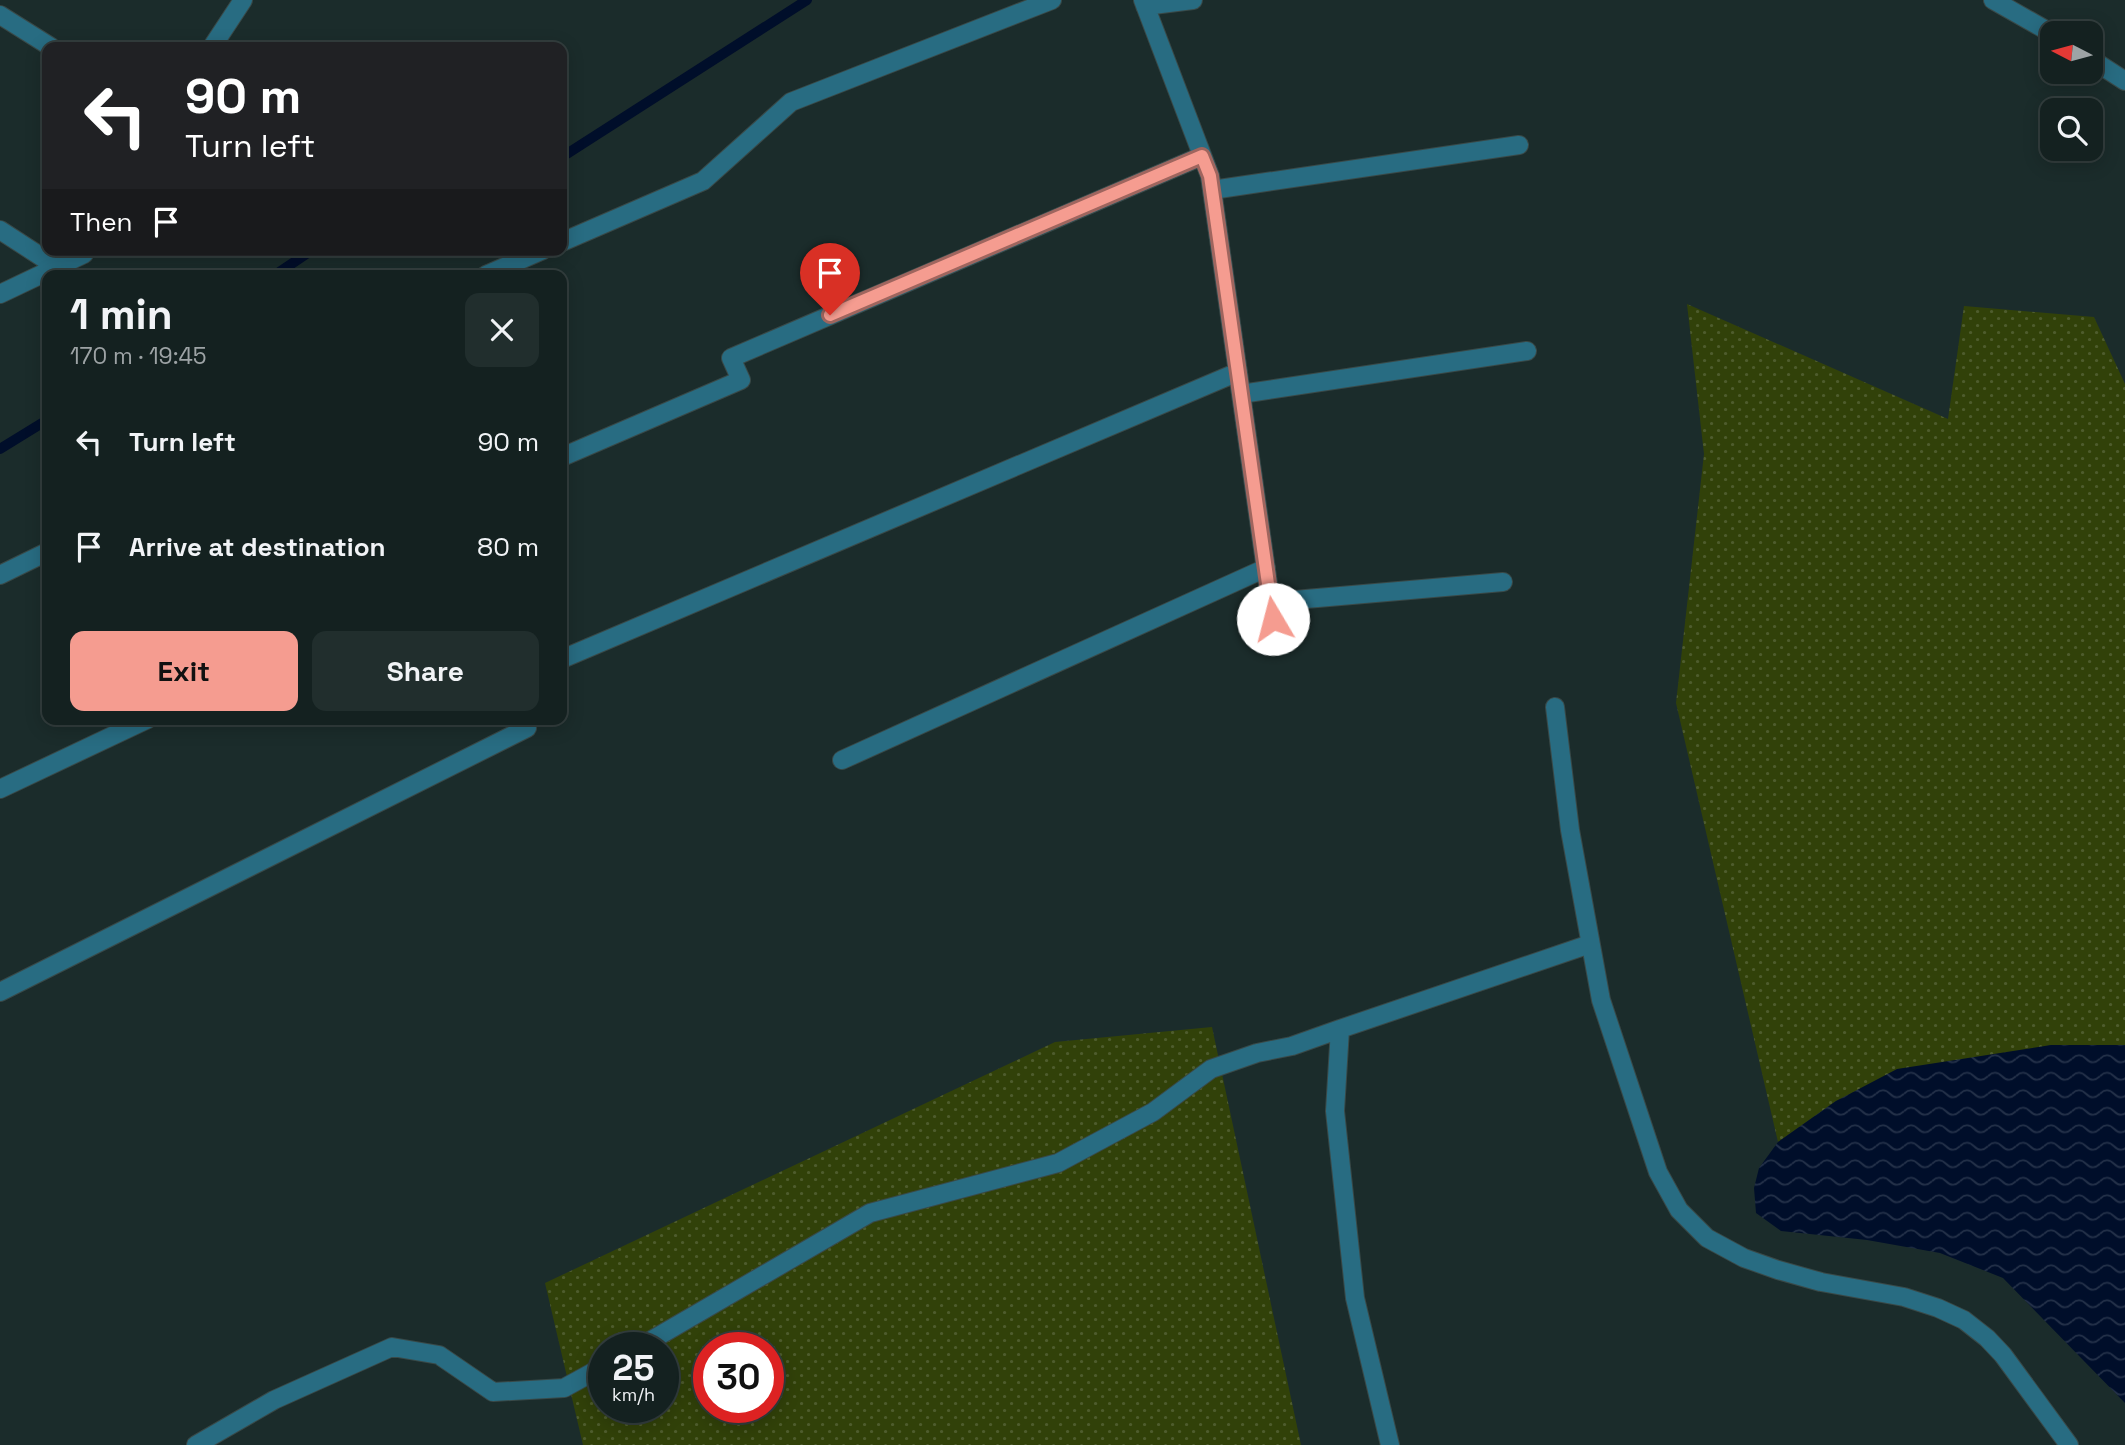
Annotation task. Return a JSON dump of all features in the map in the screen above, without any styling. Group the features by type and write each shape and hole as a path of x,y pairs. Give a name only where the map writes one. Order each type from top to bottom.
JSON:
{"street":[{"path":"215,42 243,0"},
{"path":"567,240 703,181 791,102 1052,0"},
{"path":"1193,0 1144,3 1210,176 1272,611 1503,582"},
{"path":"1993,0 2040,27"},
{"path":"0,15 43,42"},
{"path":"2104,67 2125,80"},
{"path":"1212,190 1519,145"},
{"path":"567,455 741,380 731,358 1202,156"},
{"path":"0,230 57,267"},
{"path":"51,270 80,256"},
{"path":"497,270 529,256"},
{"path":"0,294 42,274"},
{"path":"1241,394 1527,351"},
{"path":"567,657 1238,372"},
{"path":"0,575 42,554"},
{"path":"842,760 1266,568"},
{"path":"1555,707 1570,830 1601,1000 1658,1172 1679,1210 1707,1238 1744,1258 1821,1282 1904,1297 1964,1320 2003,1355 2069,1445"},
{"path":"0,789 135,725"},
{"path":"0,992 527,728 526,725"},
{"path":"665,1332 870,1213 1058,1163 1153,1112 1211,1069 1257,1053 1292,1046 1590,944"},
{"path":"1340,1029 1335,1111 1355,1298 1390,1445"},
{"path":"196,1445 274,1400 392,1347 439,1355 493,1392 564,1388 588,1375"}],"green space":[{"path":"1687,304 1948,419 1964,306 2094,317 2125,384 2125,1045 2051,1045 1836,1101 1778,1142 1676,703 1704,454"},
{"path":"1212,1027 1301,1445 583,1445 545,1283 1055,1042"}],"water":[{"path":"2051,1045 2125,1045 2125,1403 2003,1278 1940,1253 1867,1240 1781,1231 1756,1213 1754,1188 1759,1168 1778,1142 1836,1101 1897,1069"}],"waterway":[{"path":"567,154 807,0"},
{"path":"282,270 303,256"},
{"path":"0,449 42,423"}],"route":[{"path":"830,315 1202,156 1210,176 1273,619"}]}
